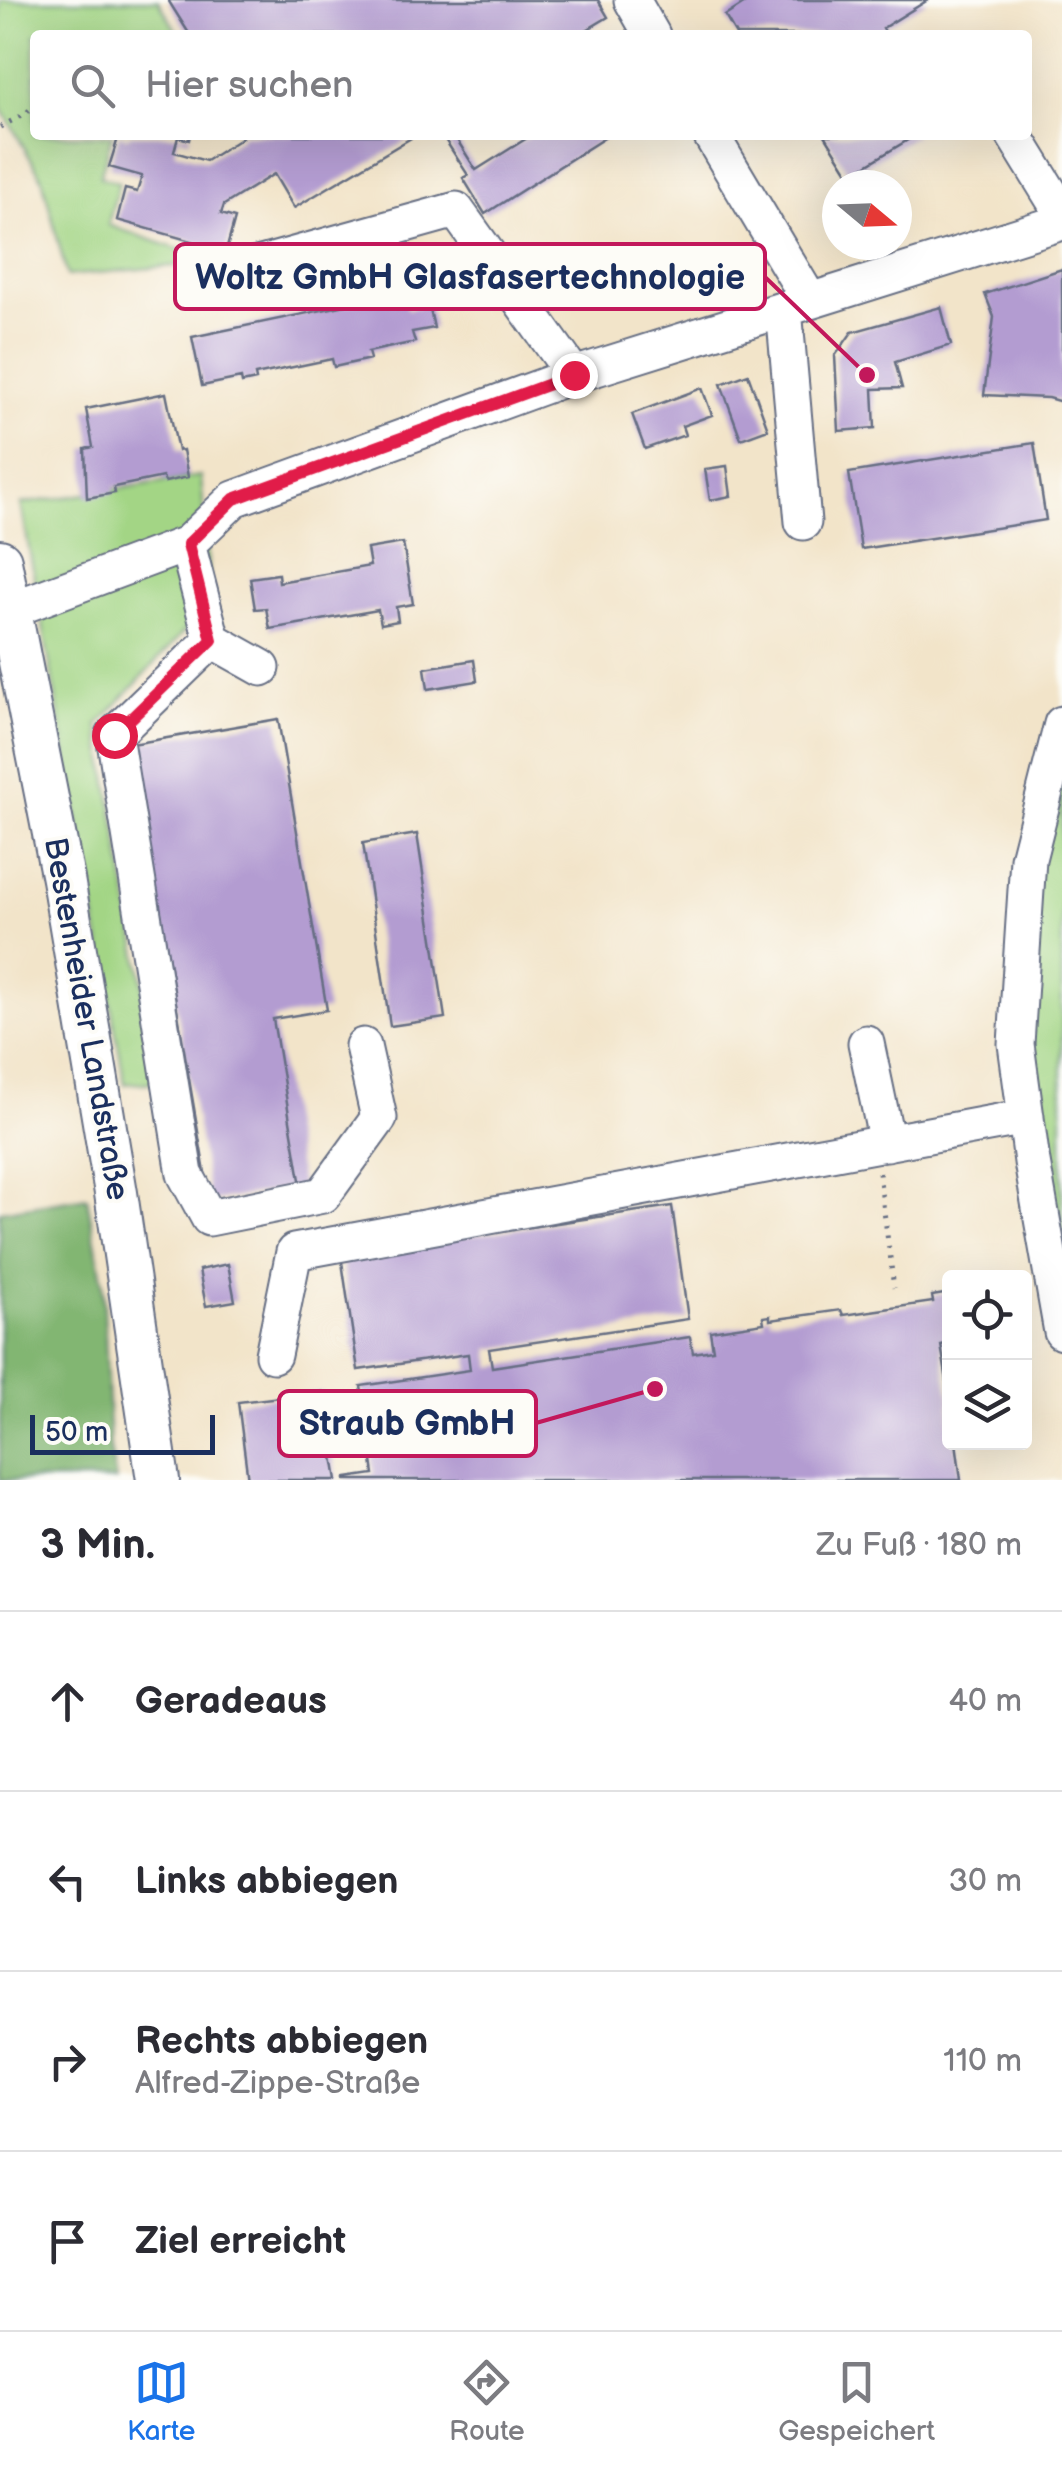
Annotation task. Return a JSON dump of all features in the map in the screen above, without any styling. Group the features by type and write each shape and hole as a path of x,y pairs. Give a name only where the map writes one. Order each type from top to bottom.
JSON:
{"main road":[{"name":"Bestenheider Landstraße","path":"0,561 64,879 158,1480"}],"street":[{"path":"632,0 649,30"},
{"path":"714,140 797,305 802,522"},
{"path":"1017,140 1062,213"},
{"path":"236,270 456,210 574,375"},
{"path":"10,610 188,544 234,499 574,375 1062,222"},
{"path":"188,544 212,640 262,668"},
{"path":"212,640 114,735 185,1174 209,1218 322,1195 379,1118 363,1046"},
{"path":"1061,1323 1016,1044 1028,859 1062,724"},
{"path":"866,1043 881,1144"},
{"path":"274,1355 294,1252 1026,1117"}],"path":[{"path":"0,127 30,110"},
{"path":"881,1144 894,1288"}],"green space":[{"path":"0,0 158,0 176,30 30,30 30,140 111,140 100,177 119,182 108,225 215,262 67,276 42,178 0,106"},
{"path":"201,476 211,602 98,725 160,1082 125,1084 21,504"},
{"path":"1062,724 1062,1280 1032,1162 1028,859"},
{"path":"87,1197 103,1284 110,1448 116,1480 0,1480 0,1211"}],"building":[{"path":"168,0 598,0 608,17 586,30 187,30"},
{"path":"750,0 928,0 884,30 733,30 725,16"},
{"path":"117,140 177,140 174,152 206,161 239,140 408,140 294,208 274,174 224,205 221,214 235,218 226,251 117,220 125,189 137,192 142,176 109,167"},
{"path":"445,140 457,140 476,170 524,140 601,140 485,214 463,178 468,175"},
{"path":"828,140 908,140 858,170 847,170"},
{"path":"1062,269 1062,402 984,395 994,317 985,294"},
{"path":"404,293 407,309 429,305 434,328 412,332 415,342 368,352 370,359 334,367 332,359 255,375 256,380 242,383 241,378 202,386 192,337"},
{"path":"941,307 951,345 895,362 902,388 873,389 875,428 839,431 835,356 852,332"},
{"path":"748,374 768,429 741,439 721,384"},
{"path":"702,388 712,415 682,426 685,435 645,449 632,414"},
{"path":"166,393 178,451 183,450 188,477 165,482 163,477 114,487 115,493 87,498 85,449 93,447 86,409"},
{"path":"1034,443 1046,520 861,549 849,473"},
{"path":"727,466 731,496 710,500 705,469"},
{"path":"403,543 413,604 396,607 398,621 381,624 378,610 270,629 266,608 255,609 250,578 278,574 279,582 370,566 367,549"},
{"path":"474,660 477,681 428,689 425,668"},
{"path":"278,719 327,1010 273,1019 301,1186 210,1202 132,744"},
{"path":"417,834 445,1018 390,1026 363,843"},
{"path":"672,1206 688,1319 489,1349 492,1367 690,1337 693,1353 713,1350 710,1331 764,1323 763,1317 770,1316 770,1320 841,1310 843,1315 933,1302 932,1296 942,1294 942,1450 957,1450 961,1480 346,1480 374,1474 361,1386 470,1370 468,1354 358,1370 341,1255"},
{"path":"228,1264 235,1301 206,1306 199,1270"},
{"path":"322,1392 337,1480 248,1480 238,1402"}],"place":[{"name":"Woltz GmbH Glasfasertechnologie","path":"867,375"},
{"name":"Straub GmbH","path":"655,1389"}],"route":[{"path":"114,735 212,640 188,544 234,499 574,375"}]}
